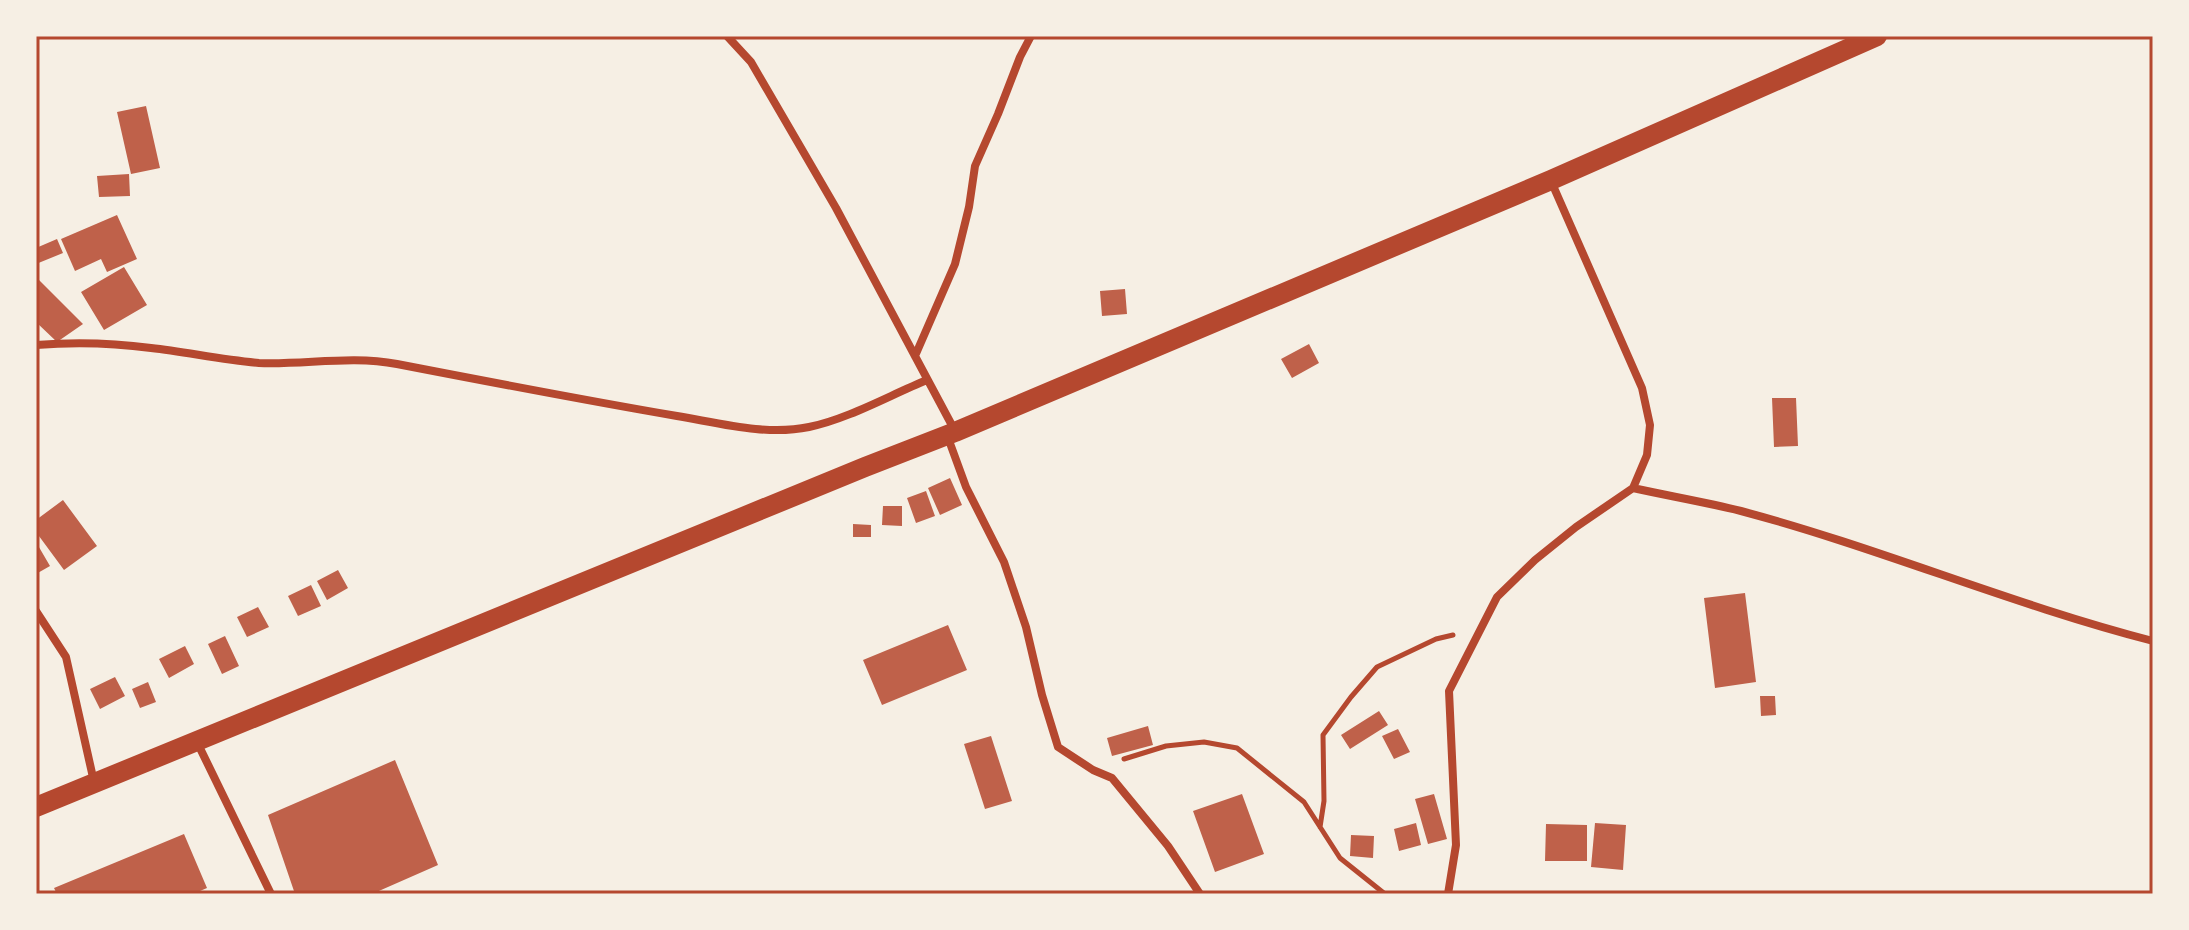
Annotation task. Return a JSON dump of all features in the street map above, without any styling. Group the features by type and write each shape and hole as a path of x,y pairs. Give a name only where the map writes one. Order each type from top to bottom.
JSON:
{"main road":[{"path":"36,807 951,433 1551,180 1877,36"}],"street":[{"path":"727,36 751,62 836,208 927,380 951,433 966,487 1004,562 1026,627 1058,747 1093,770 1112,778 1168,846 1200,894"},
{"path":"915,356 955,264 975,166 1031,36"},
{"path":"1448,894 1456,845 1449,691 1497,597 1535,560 1576,527 1633,488 1647,455 1650,425 1642,388 1551,180"},
{"path":"36,345 72,342 151,348 230,361 284,364 338,359 393,363 669,414 746,427 783,429 809,427 842,416 927,380"},
{"path":"1633,488 1739,511 2153,641"},
{"path":"36,611 66,657 94,783"},
{"path":"197,741 271,894"}],"path":[{"path":"1320,828 1324,801 1323,735 1351,697 1377,667 1436,639 1480,629"},
{"path":"1093,770 1166,746 1204,742 1237,748 1304,802 1340,858 1385,894"}],"building":[{"path":"146,106 160,168 131,174 117,112"},
{"path":"129,174 130,196 99,197 97,176"},
{"path":"117,215 137,259 107,272 101,259 75,271 61,239"},
{"path":"57,239 63,253 36,264 36,248"},
{"path":"124,267 147,305 104,330 81,292"},
{"path":"36,277 83,324 57,342 36,322"},
{"path":"1125,289 1127,314 1102,316 1100,291"},
{"path":"1309,344 1319,363 1292,378 1281,359"},
{"path":"1772,398 1796,398 1798,446 1774,447"},
{"path":"950,478 962,505 940,515 928,488"},
{"path":"926,491 935,516 916,523 907,498"},
{"path":"63,500 97,546 64,570 36,532 36,520"},
{"path":"883,506 902,506 902,526 882,525"},
{"path":"853,524 871,525 871,537 853,537"},
{"path":"36,542 50,566 36,574"},
{"path":"338,570 348,588 327,600 317,581"},
{"path":"311,585 321,606 298,616 288,596"},
{"path":"1745,593 1756,682 1715,688 1704,598"},
{"path":"258,607 269,627 247,637 237,617"},
{"path":"948,625 967,670 882,705 863,660"},
{"path":"225,636 239,666 222,674 208,644"},
{"path":"185,646 194,664 169,678 159,659"},
{"path":"115,677 125,696 100,709 90,689"},
{"path":"148,682 156,702 140,708 132,689"},
{"path":"1760,696 1775,696 1776,715 1761,716"},
{"path":"1379,711 1388,725 1350,749 1341,735"},
{"path":"1148,726 1153,745 1112,756 1107,738"},
{"path":"1398,729 1410,752 1394,759 1382,736"},
{"path":"991,736 1012,801 985,809 964,744"},
{"path":"395,760 438,865 372,894 295,894 268,815"},
{"path":"1242,794 1264,854 1215,872 1193,811"},
{"path":"1434,794 1447,839 1428,844 1415,799"},
{"path":"1416,823 1421,845 1399,851 1394,829"},
{"path":"1595,823 1626,825 1623,870 1591,867"},
{"path":"1546,824 1587,825 1587,861 1545,861"},
{"path":"184,834 207,888 193,894 57,894 54,888"},
{"path":"1351,835 1374,836 1373,858 1350,856"}]}
